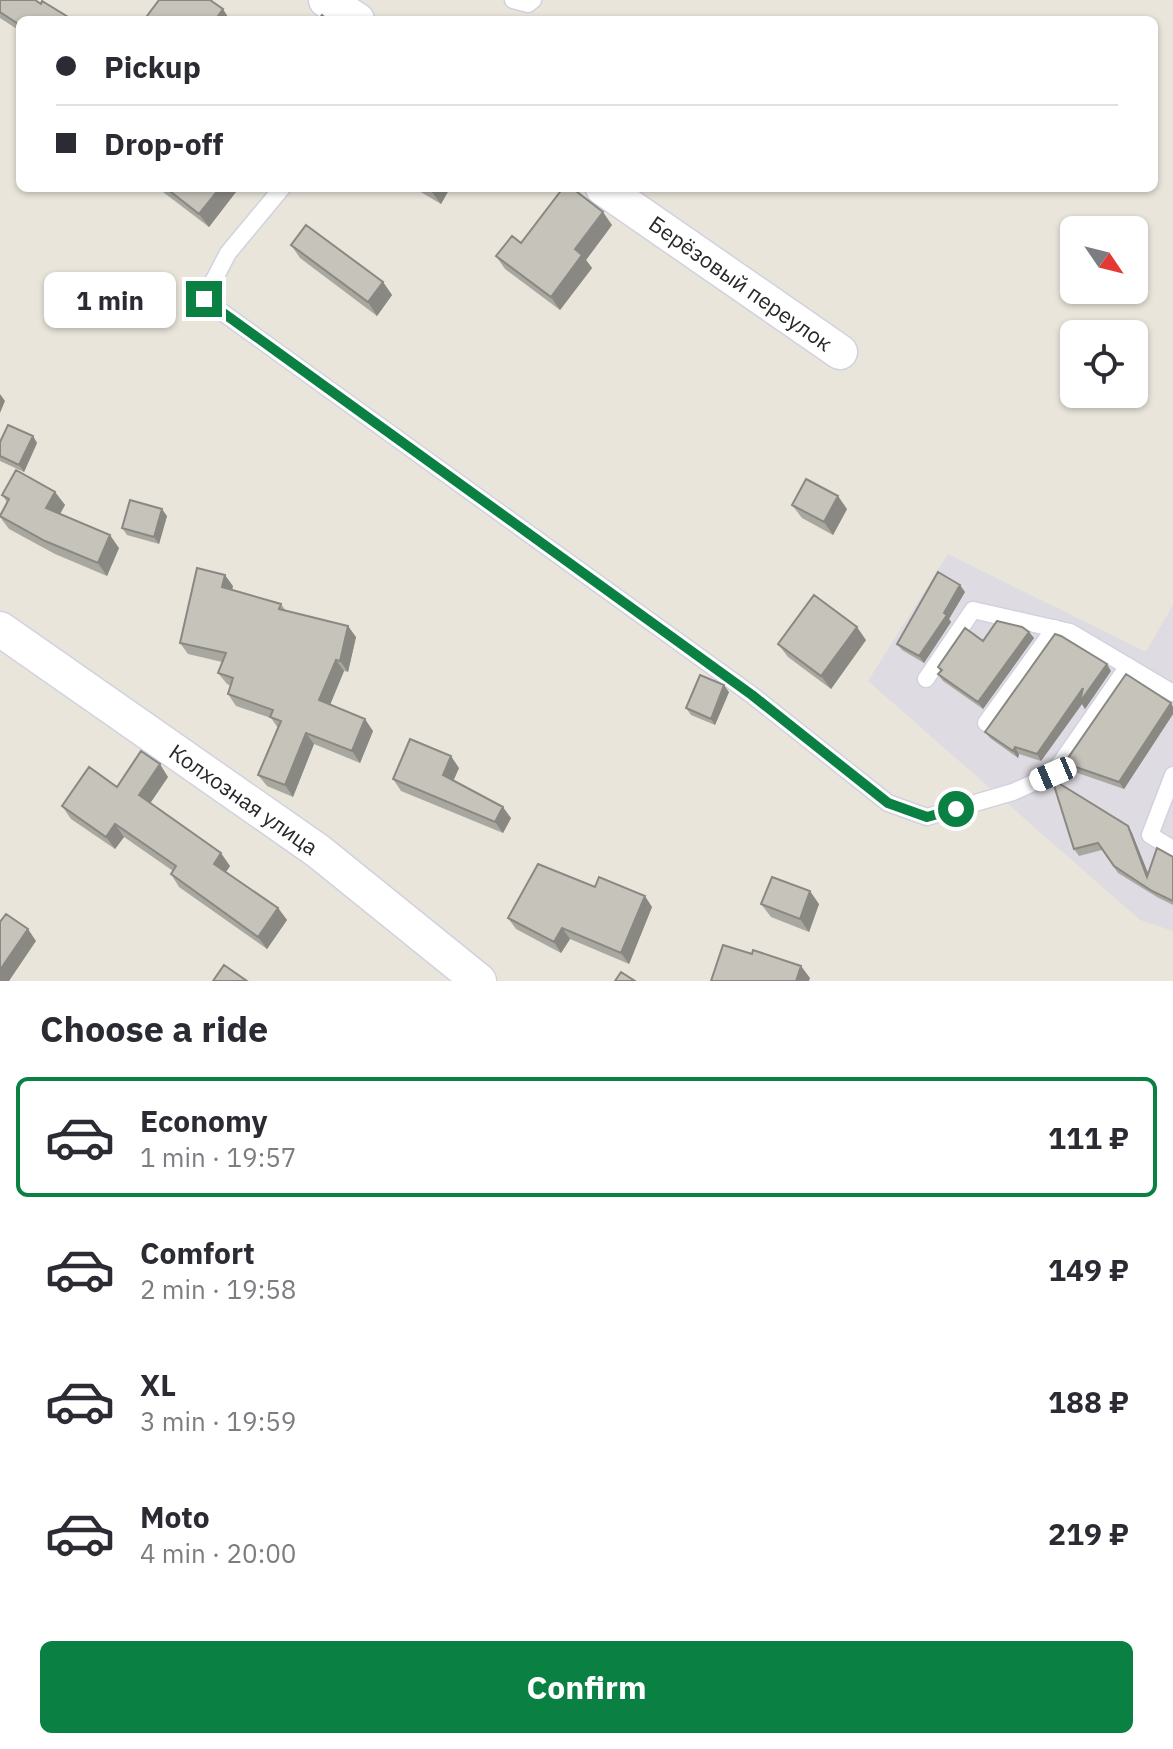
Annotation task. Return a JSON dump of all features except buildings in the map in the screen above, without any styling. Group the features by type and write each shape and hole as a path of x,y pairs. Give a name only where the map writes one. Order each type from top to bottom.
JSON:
{"street":[{"path":"326,0 351,16"},
{"name":"Берёзовый переулок","path":"609,192 840,352"},
{"name":"Колхозная улица","path":"0,629 318,851 479,981"}],"lane":[{"path":"513,0 528,4 533,0"},
{"path":"279,192 228,253 204,299 752,695 888,803 927,817 1013,792 1053,774 1128,666"},
{"path":"926,679 973,610 1070,632 1173,693"},
{"path":"986,723 1055,628"},
{"path":"1173,775 1150,835 1173,849"}],"shaded area":[{"path":"948,554 1146,652 1173,605 1173,931 1140,920 868,681"}],"route":[{"path":"204,299 752,695 888,803 927,817 956,809"}]}
